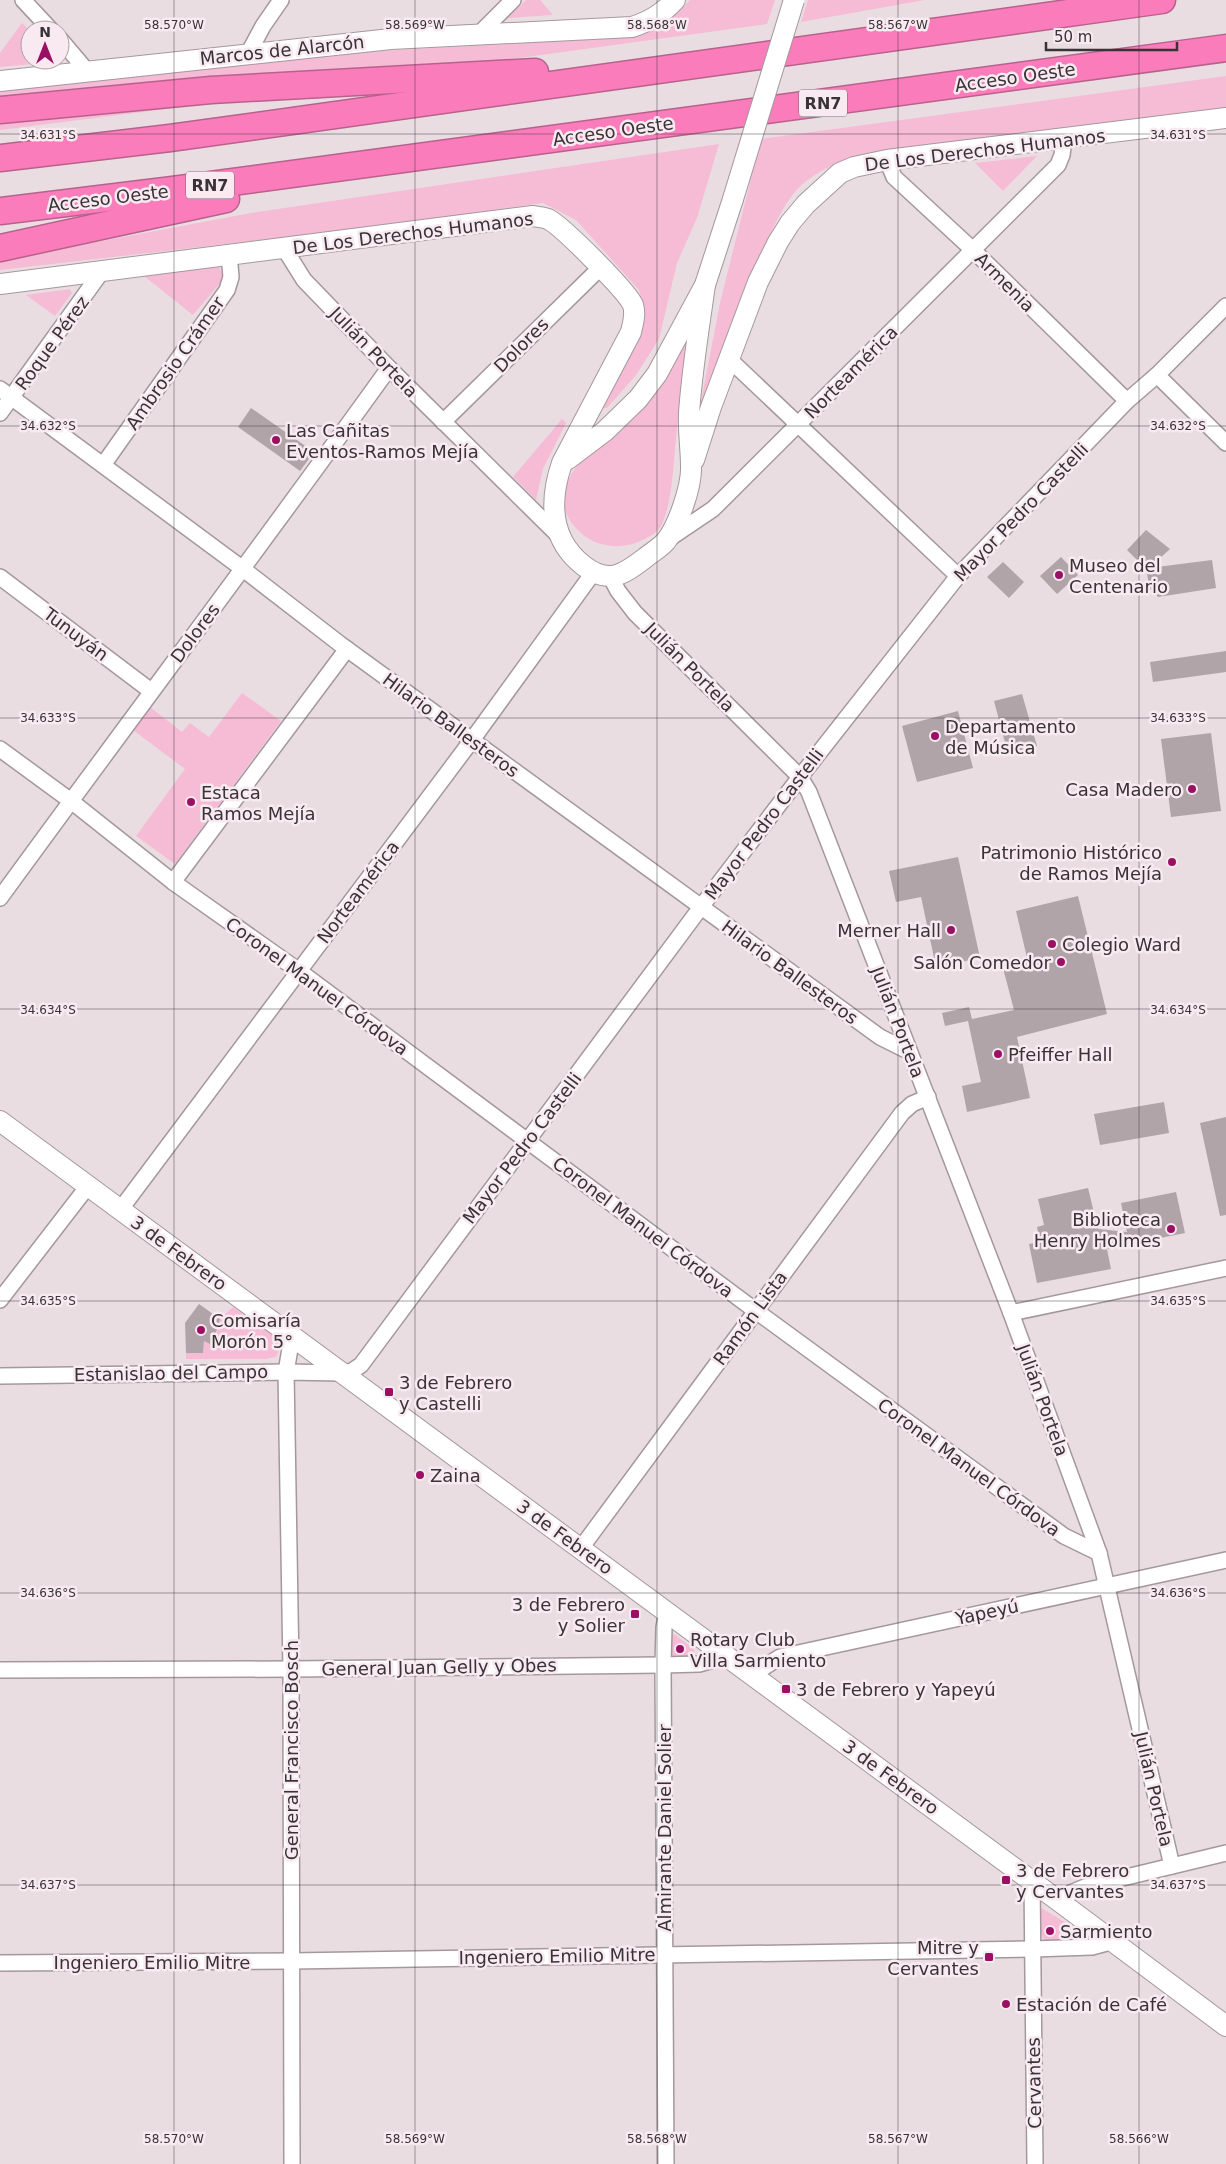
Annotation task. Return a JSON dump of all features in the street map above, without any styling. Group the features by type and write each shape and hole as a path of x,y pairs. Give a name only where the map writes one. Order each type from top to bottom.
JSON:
{"highway":[{"path":"1092,9 1123,0"},
{"path":"0,158 170,138 1162,0"},
{"name":"Acceso Oeste","path":"0,211 115,198 1226,48"},
{"path":"0,110 211,90 738,60"},
{"path":"0,248 419,157"}],"street":[{"path":"23,0 42,20"},
{"path":"248,54 262,26 281,0"},
{"path":"479,34 514,0"},
{"name":"Marcos de Alarcón","path":"0,81 391,38 632,27 649,22 664,12 675,0"},
{"path":"562,463 605,431 638,399 657,374 675,345 705,285 794,0"},
{"path":"70,51 87,71"},
{"name":"De Los Derechos Humanos","path":"692,469 711,407 758,282 778,242 790,223 806,204 840,173 854,167 887,160 1064,140 1226,118"},
{"name":"Norteamérica","path":"120,1210 472,740 602,575 630,569 666,541 713,509 1058,165 1062,155 1064,140"},
{"name":"Armenia","path":"887,160 894,176 973,250 1127,402"},
{"name":"De Los Derechos Humanos","path":"0,284 533,216 547,219 559,227 600,268 630,299 634,308 631,332 562,463 556,481 554,502 559,536"},
{"name":"Julián Portela","path":"284,248 304,280 389,368 559,536 569,552 602,575 618,591 635,613 800,777 809,792 1011,1313 1099,1553 1172,1866"},
{"name":"Ambrosio Crámer","path":"103,465 227,290 231,277 229,254"},
{"name":"Dolores","path":"443,422 600,268"},
{"name":"Roque Pérez","path":"0,413 6,393 102,271"},
{"path":"666,541 684,503 692,469 689,413 705,285"},
{"name":"Mayor Pedro Castelli","path":"342,1374 352,1371 361,1365 701,907 800,777 958,576 1127,402 1157,375 1226,306"},
{"path":"729,360 958,576"},
{"name":"Dolores","path":"0,898 151,690 244,570 389,368"},
{"path":"1157,375 1226,443"},
{"name":"Hilario Ballesteros","path":"6,393 347,649 880,1037 908,1051"},
{"name":"Tunuyán","path":"0,577 151,690"},
{"path":"173,882 347,649"},
{"name":"Coronel Manuel Córdova","path":"0,750 71,801 173,882 299,972 756,1311 1064,1536 1099,1553"},
{"name":"Ramón Lista","path":"581,1548 902,1113 912,1104 928,1097"},
{"name":"3 de Febrero","path":"0,1121 1056,1898 1226,2026"},
{"path":"0,1300 88,1186"},
{"path":"1011,1313 1226,1268"},
{"name":"General Francisco Bosch","path":"292,1337 286,1372 291,1669 292,2164"},
{"name":"Estanislao del Campo","path":"0,1376 286,1372 342,1374"},
{"name":"Yapeyú","path":"752,1674 780,1657 1226,1560"},
{"name":"Almirante Daniel Solier","path":"666,2164 662,1665 664,1627 667,1612"},
{"name":"General Juan Gelly y Obes","path":"0,1670 662,1665 700,1664 727,1656"},
{"path":"1056,1898 1085,1887 1226,1853"},
{"name":"Cervantes","path":"1032,1881 1035,2164"},
{"name":"Ingeniero Emilio Mitre","path":"0,1963 292,1961 1033,1949 1092,1947 1114,1941"}],"shaded area":[{"path":"526,0 540,0 553,15 508,18"},
{"path":"690,0 775,0 767,24 497,61 86,94 0,96 0,89 133,74 380,51 597,39 661,29"},
{"path":"808,0 925,0 801,22"},
{"path":"20,26 20,65 0,67 0,53"},
{"path":"1226,76 1226,111 1021,138 863,154 835,164 809,179 794,193 777,219 741,305 698,417 720,303 761,139"},
{"path":"206,104 0,130 0,115"},
{"path":"719,144 697,218 677,263 659,339 636,375 607,408 603,408 636,345 645,318 639,290 576,220 543,203 374,227 0,270 0,260 251,213"},
{"path":"1037,156 1003,191 975,163"},
{"path":"219,266 222,281 193,315 144,276"},
{"path":"70,289 72,293 55,316 26,295"},
{"path":"690,325 670,492 662,524 653,534 632,544 612,546 593,541 582,534 568,517 564,499 567,483 576,467 589,452 638,411 663,384 674,364"},
{"path":"562,419 566,423 543,469 536,500 513,477"},
{"name":"Estaca Ramos Mejía","path":"242,693 281,721 175,864 136,836 185,769 133,730 150,707 182,732 190,723 209,737"},
{"path":"233,1307 279,1339 280,1347 276,1357 266,1359 186,1359 186,1353 203,1353 204,1341 217,1347 221,1341 215,1336 220,1319"},
{"path":"674,1634 694,1649 694,1657 674,1658 669,1651 668,1641"},
{"path":"1038,1906 1075,1928 1075,1938 1071,1943 1048,1943 1044,1939 1038,1926"}],"building":[{"name":"Las Cañitas Eventos-Ramos Mejía","path":"251,408 314,452 300,471 238,427"},
{"path":"1146,530 1170,549 1149,568 1212,560 1216,588 1158,597 1150,589 1146,569 1127,550"},
{"name":"Museo del Centenario","path":"1061,557 1078,575 1057,594 1040,576"},
{"path":"1003,562 1024,582 1009,598 987,577"},
{"path":"1226,651 1226,672 1153,682 1150,662"},
{"path":"1022,694 1037,746 1008,754 994,701"},
{"name":"Departamento de Música","path":"958,711 973,768 917,782 902,726"},
{"name":"Casa Madero","path":"1211,733 1221,811 1171,817 1161,739"},
{"name":"Merner Hall","path":"958,857 980,958 936,967 921,897 896,902 889,871"},
{"name":"Salón Comedor","path":"1078,896 1107,1014 1017,1037 1030,1098 967,1112 962,1086 981,1082 968,1021 945,1026 942,1013 969,1007 972,1019 1014,1010 1003,968 1028,962 1016,911"},
{"path":"1164,1102 1169,1133 1100,1145 1094,1114"},
{"path":"1226,1117 1226,1215 1220,1216 1200,1123"},
{"path":"1088,1188 1098,1229 1127,1232 1121,1203 1176,1192 1185,1233 1107,1249 1111,1269 1037,1283 1029,1244 1040,1242 1037,1227 1044,1225 1038,1199"},
{"name":"Comisaría Morón 5°","path":"199,1304 220,1319 212,1345 204,1341 203,1353 186,1353 185,1323"}],"place":[{"name":"Las Cañitas Eventos-Ramos Mejía","path":"276,440"},
{"name":"Museo del Centenario","path":"1059,575"},
{"name":"Departamento de Música","path":"935,736"},
{"name":"Casa Madero","path":"1192,789"},
{"name":"Estaca Ramos Mejía","path":"191,802"},
{"name":"Patrimonio Histórico de Ramos Mejía","path":"1172,862"},
{"name":"Merner Hall","path":"951,930"},
{"name":"Colegio Ward","path":"1052,944"},
{"name":"Salón Comedor","path":"1061,962"},
{"name":"Pfeiffer Hall","path":"998,1054"},
{"name":"Biblioteca Henry Holmes","path":"1171,1229"},
{"name":"Comisaría Morón 5°","path":"201,1330"},
{"name":"3 de Febrero y Castelli","path":"389,1392"},
{"name":"Zaina","path":"420,1475"},
{"name":"3 de Febrero y Solier","path":"635,1614"},
{"name":"Rotary Club Villa Sarmiento","path":"680,1649"},
{"name":"3 de Febrero y Yapeyú","path":"786,1689"},
{"name":"3 de Febrero y Cervantes","path":"1006,1880"},
{"name":"Sarmiento","path":"1050,1931"},
{"name":"Mitre y Cervantes","path":"989,1957"},
{"name":"Estación de Café","path":"1006,2004"}]}
